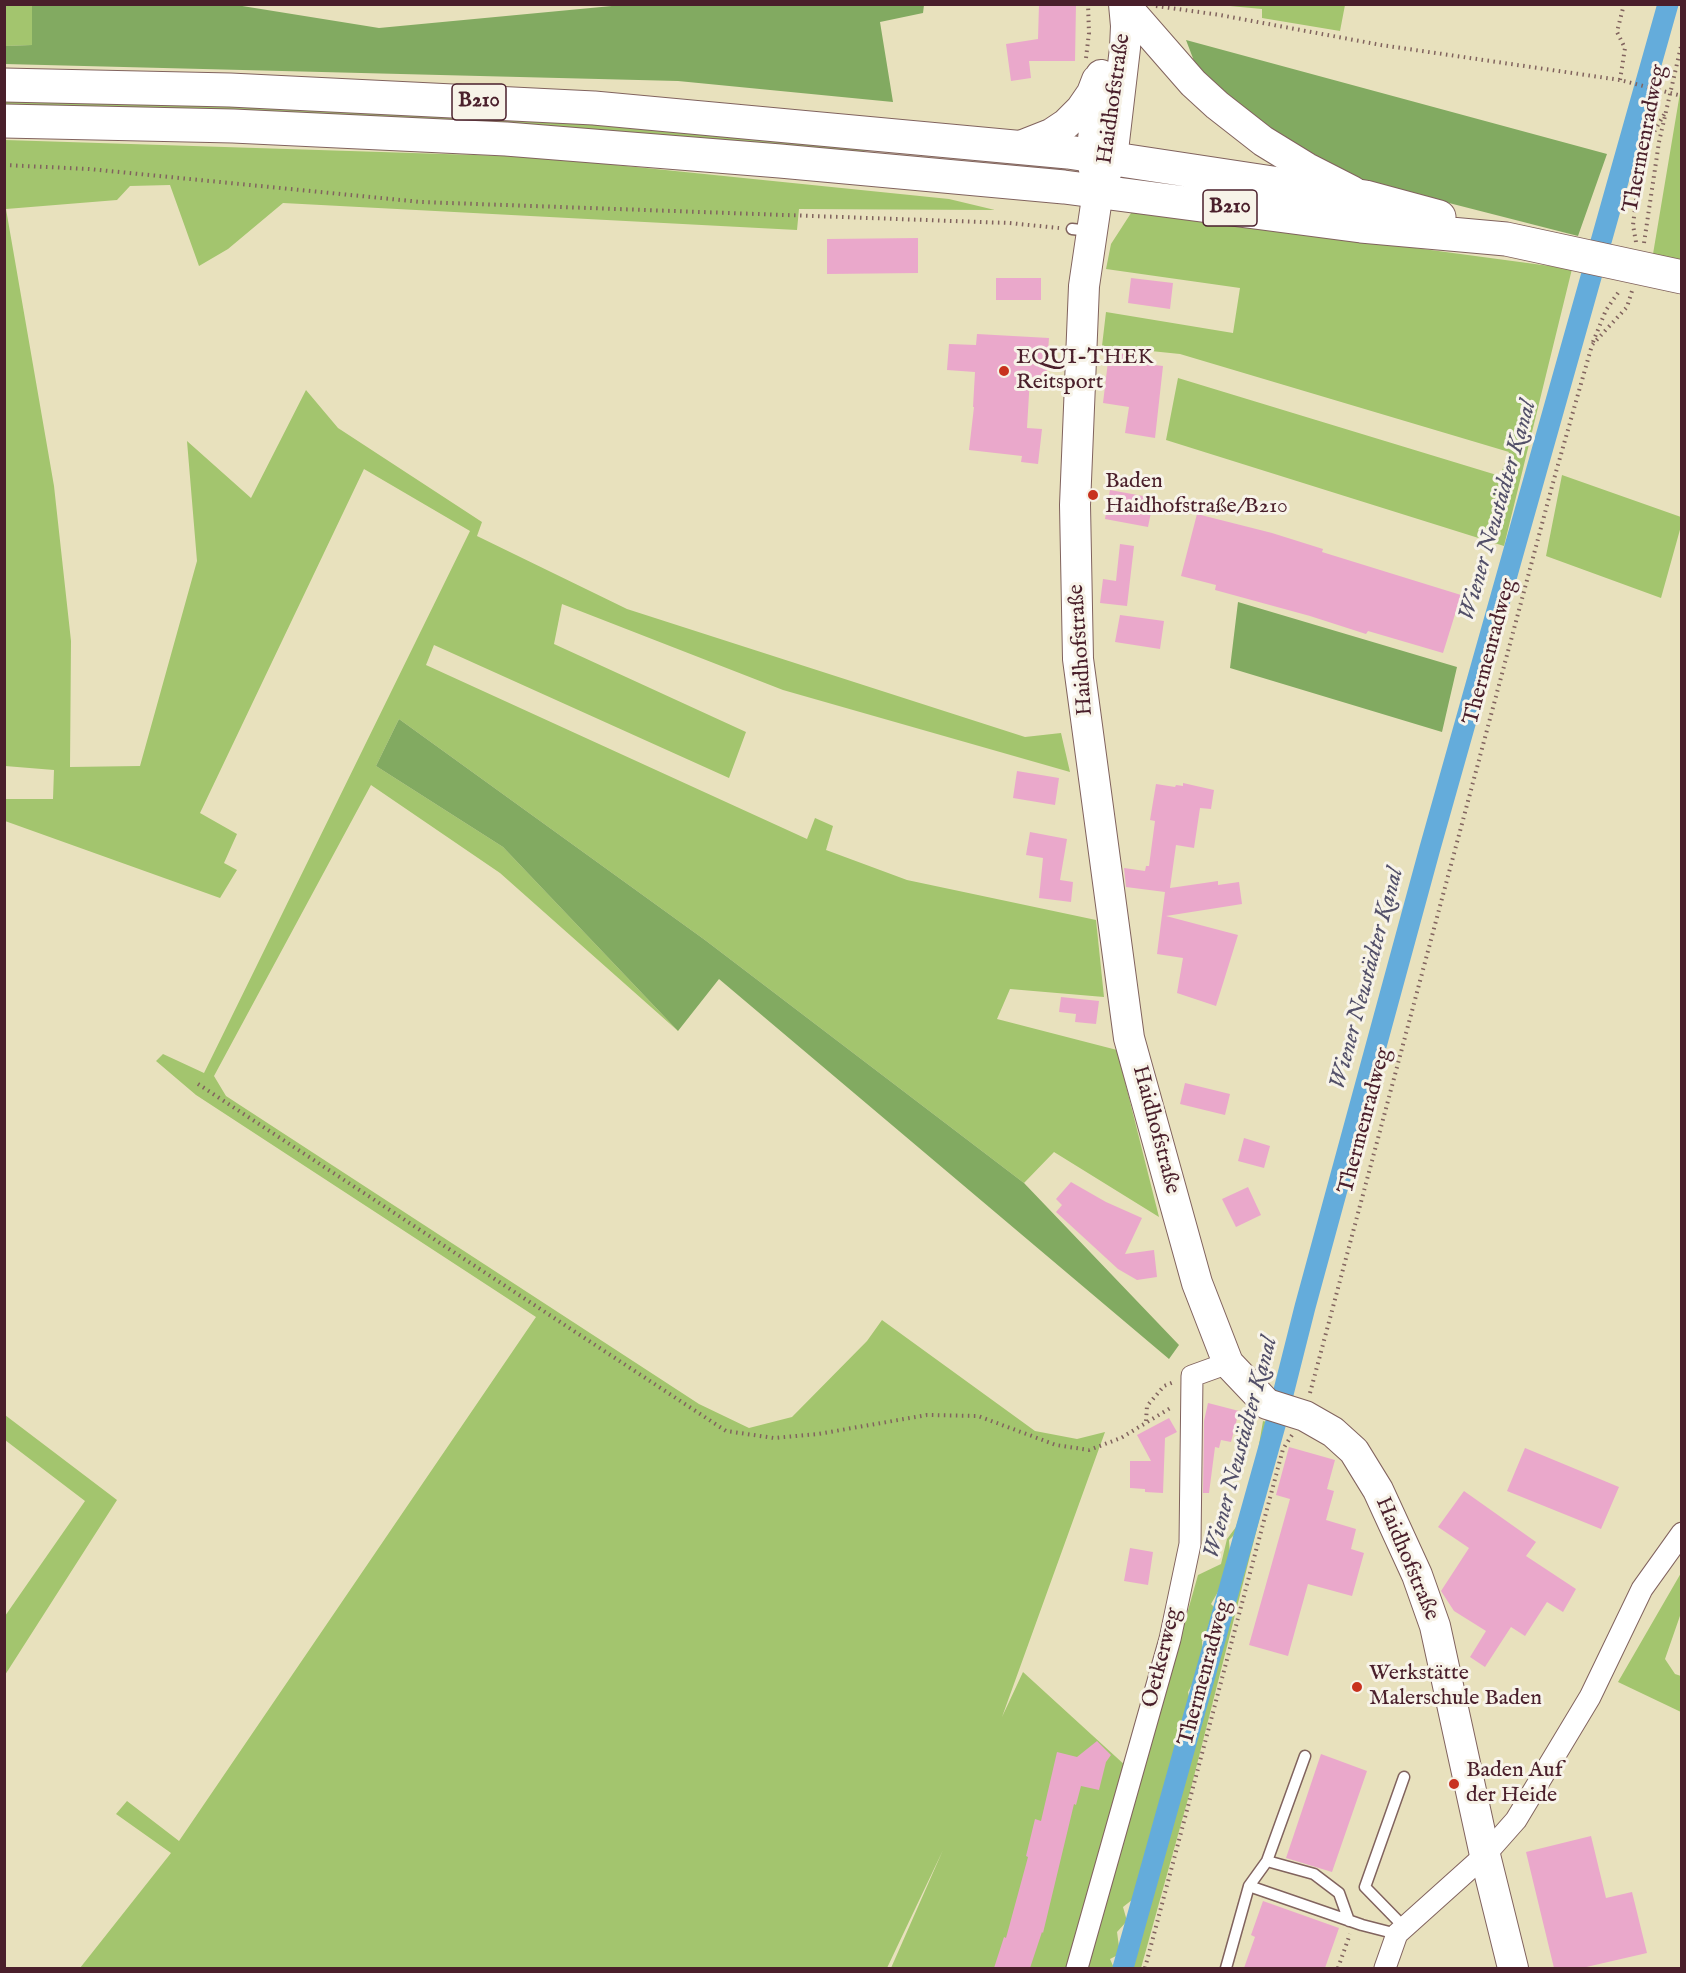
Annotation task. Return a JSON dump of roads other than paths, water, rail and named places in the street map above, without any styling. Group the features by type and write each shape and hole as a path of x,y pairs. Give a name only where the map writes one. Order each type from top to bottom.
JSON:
{"main road":[{"name":"B210","path":"4,85 230,90 594,108 1018,147 1102,157 1365,197 1439,216 1506,239"},
{"name":"B210","path":"4,121 232,126 506,139 780,160 1098,191 1361,225 1506,239 1682,277"}],"street":[{"name":"Haidhofstraße","path":"1102,157 1101,72 1105,40 1105,4"},
{"name":"Haidhofstraße","path":"1124,4 1125,48 1102,157 1098,191 1081,230 1084,286 1075,505 1078,659 1129,1038 1197,1283 1228,1363 1287,1410 1332,1432 1354,1452 1378,1490 1418,1575 1435,1626 1485,1855 1513,1968"},
{"name":"Haidhofstraße","path":"1124,4 1193,83 1217,105 1289,158 1365,197"},
{"name":"Haidhofstraße","path":"1018,147 1051,134 1066,124 1086,101 1101,72"},
{"name":"Oetkerweg","path":"1077,1968 1170,1639 1190,1544 1192,1386 1228,1363"},
{"path":"1385,1968 1401,1931 1485,1855 1516,1820 1541,1782 1590,1697 1642,1589 1682,1533"}],"lane":[{"path":"1226,1968 1250,1886 1268,1861 1305,1756"},
{"path":"1401,1931 1365,1887 1404,1777"},
{"path":"1268,1861 1314,1874 1339,1893 1352,1922"},
{"path":"1250,1886 1352,1922 1401,1931"}],"waterway":[{"name":"Wiener Neustädter Kanal","path":"1123,1968 1276,1422 1430,848 1668,4"}],"place":[{"name":"EQUI-THEK Reitsport","path":"1004,371"},
{"name":"Baden Haidhofstraße/B210","path":"1093,495"},
{"name":"Werkstätte Malerschule Baden","path":"1357,1687"},
{"name":"Baden Auf der Heide","path":"1454,1784"}]}
